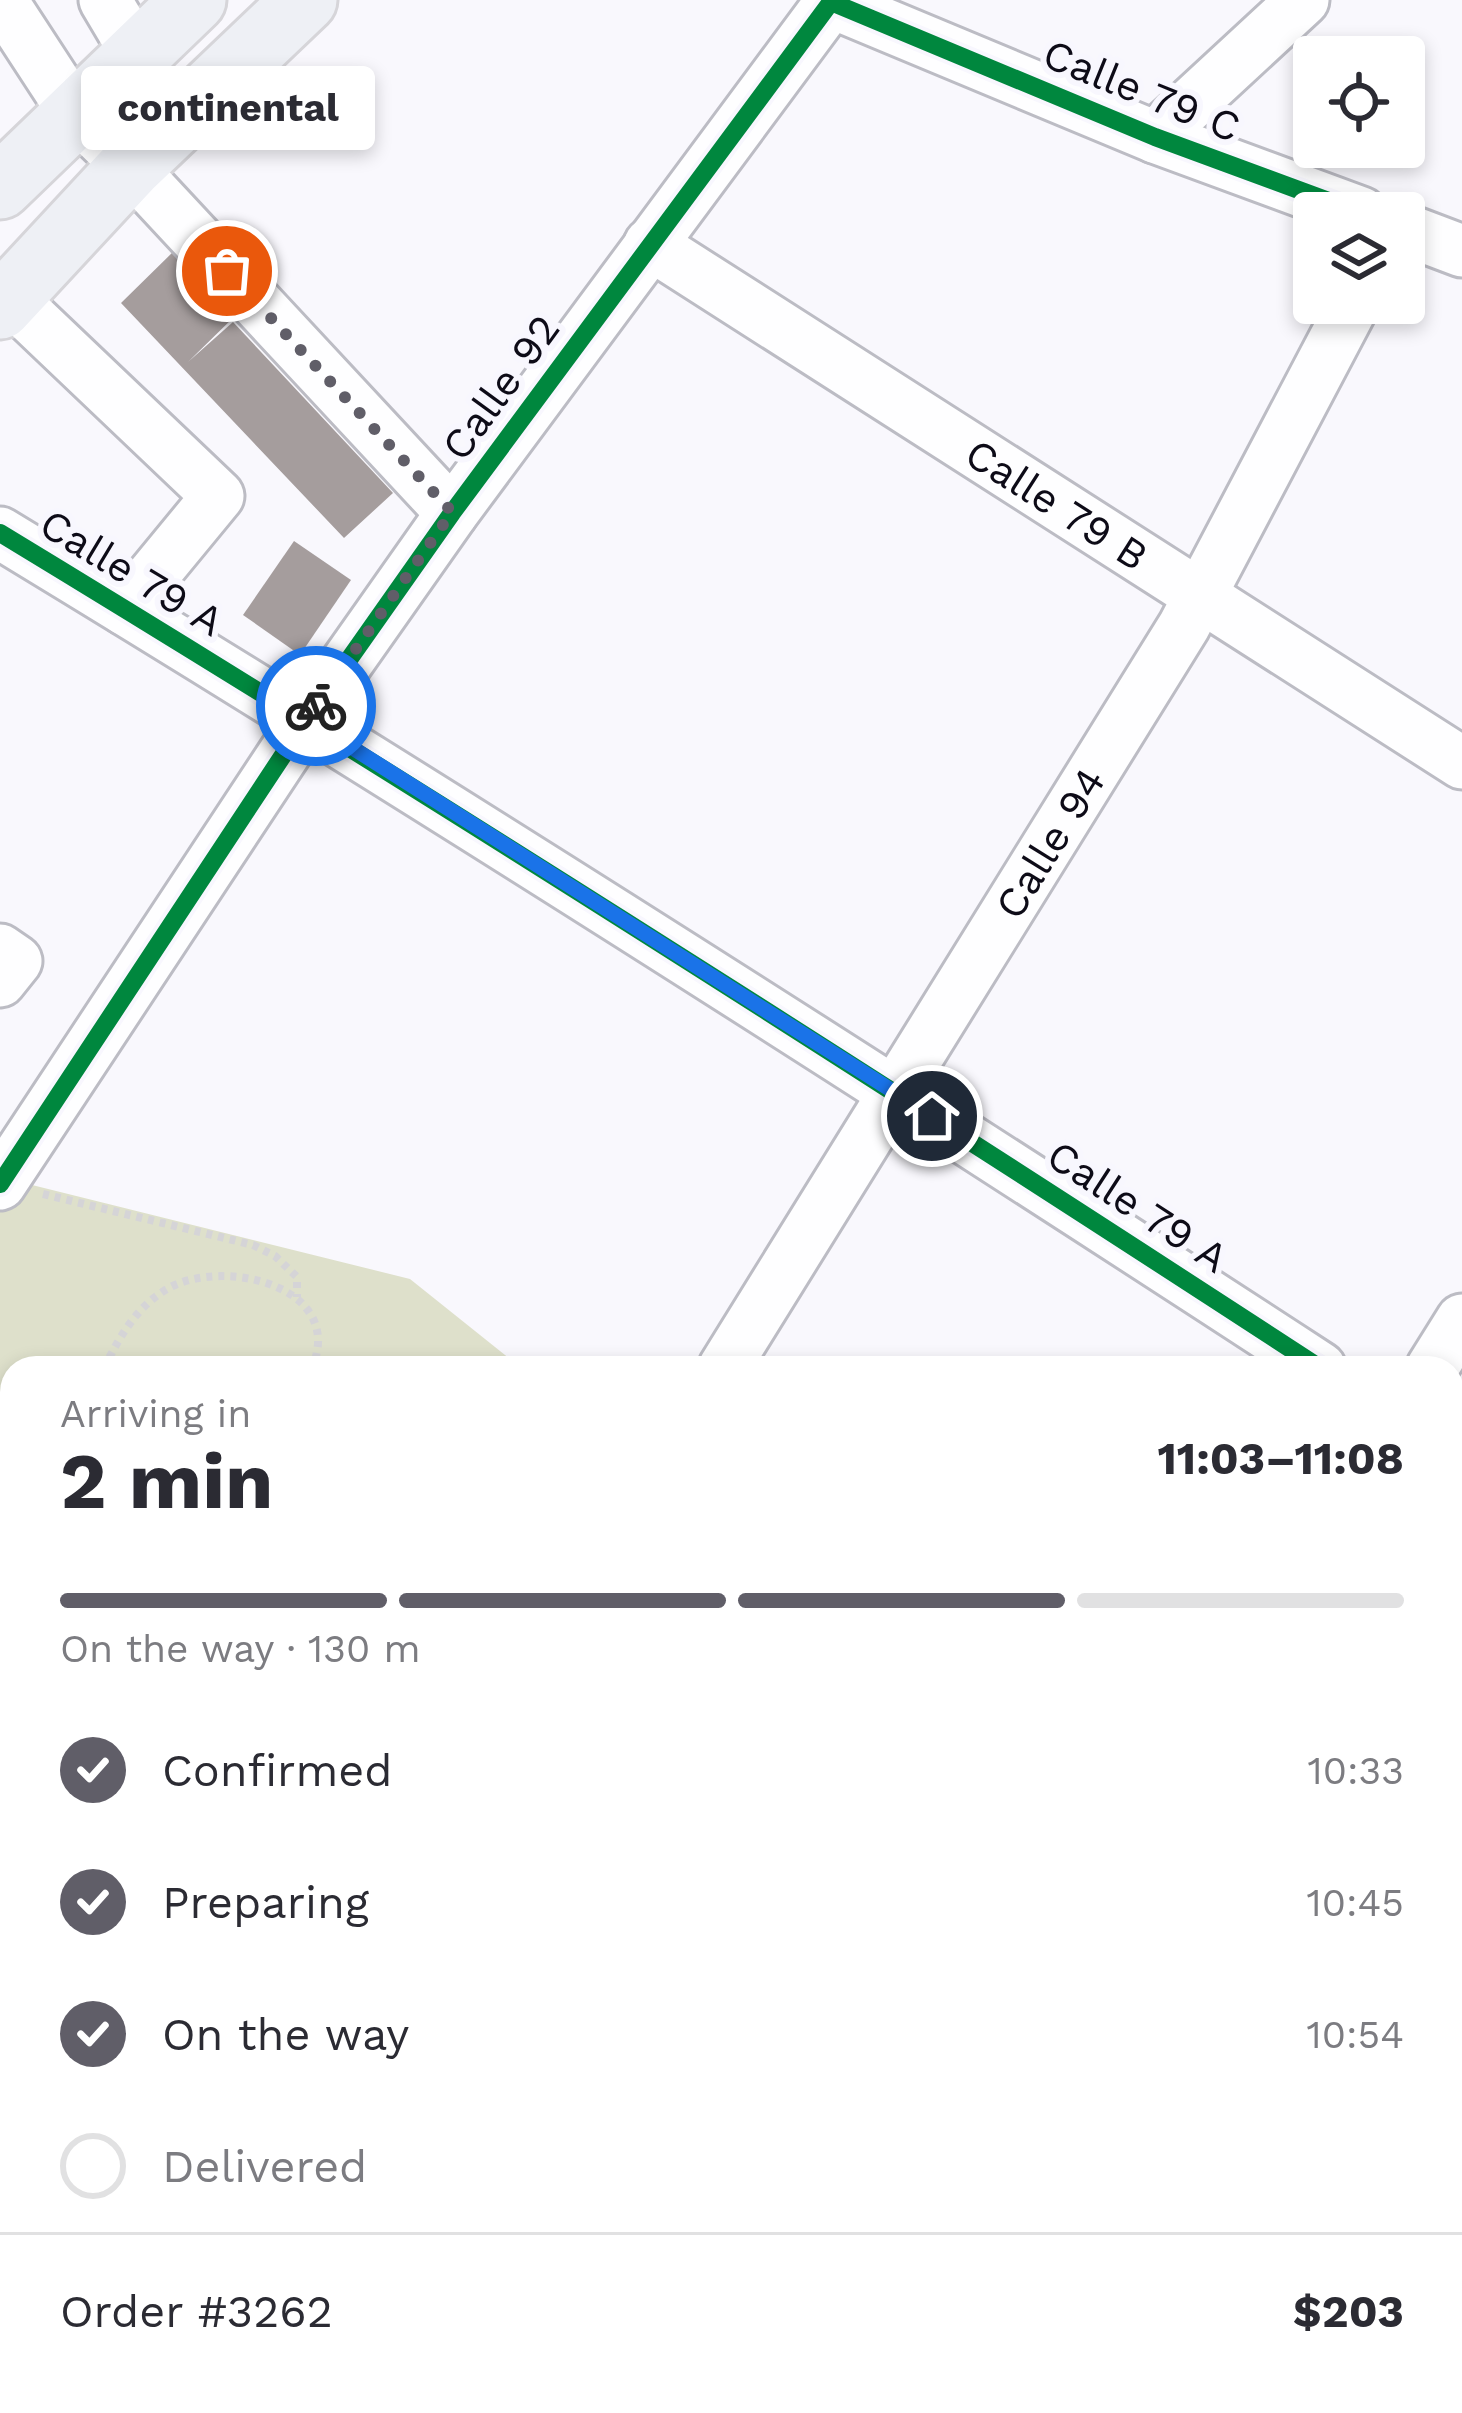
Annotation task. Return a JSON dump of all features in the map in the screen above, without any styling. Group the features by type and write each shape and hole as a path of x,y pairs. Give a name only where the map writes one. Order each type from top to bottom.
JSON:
{"main road":[{"path":"0,188 194,0"},
{"path":"4,302 130,167 305,0"}],"street":[{"path":"1,0 74,112 452,512"},
{"path":"105,0 136,54"},
{"path":"1155,136 1303,0"},
{"name":"Calle 79 C","path":"831,2 1155,136 1305,192"},
{"name":"Calle 92","path":"12,1186 307,719 452,512 831,2"},
{"path":"1425,237 1462,250"},
{"name":"Calle 79 B","path":"650,244 1462,763"},
{"path":"4,302 218,496 125,609"},
{"name":"Calle 94","path":"731,1356 1200,597 1343,324"},
{"name":"Calle 79 A","path":"0,533 307,719 893,1090 1302,1356"},
{"path":"0,950 16,961 0,981"},
{"path":"1440,1356 1462,1320"}],"path":[{"path":"12,1186 253,1245 275,1256 297,1277 297,1298"},
{"path":"110,1356 128,1322 168,1288 223,1274 266,1280 297,1298 315,1323 316,1356"}],"green space":[{"path":"16,1181 410,1279 506,1356 0,1356 0,1206"}],"building":[{"path":"176,249 238,313 188,362 233,322 393,493 344,538 121,303"},
{"path":"294,541 351,580 300,655 243,615"}],"cycle path":[{"path":"0,1184 307,719 452,513 831,2 1155,137 1304,192"},
{"path":"0,533 663,945 1301,1356"}],"way so far":[{"path":"227,271 452,512 316,706"}],"place":[{"name":"continental","path":"227,271"}],"route":[{"path":"316,706 307,719 932,1116"}]}
